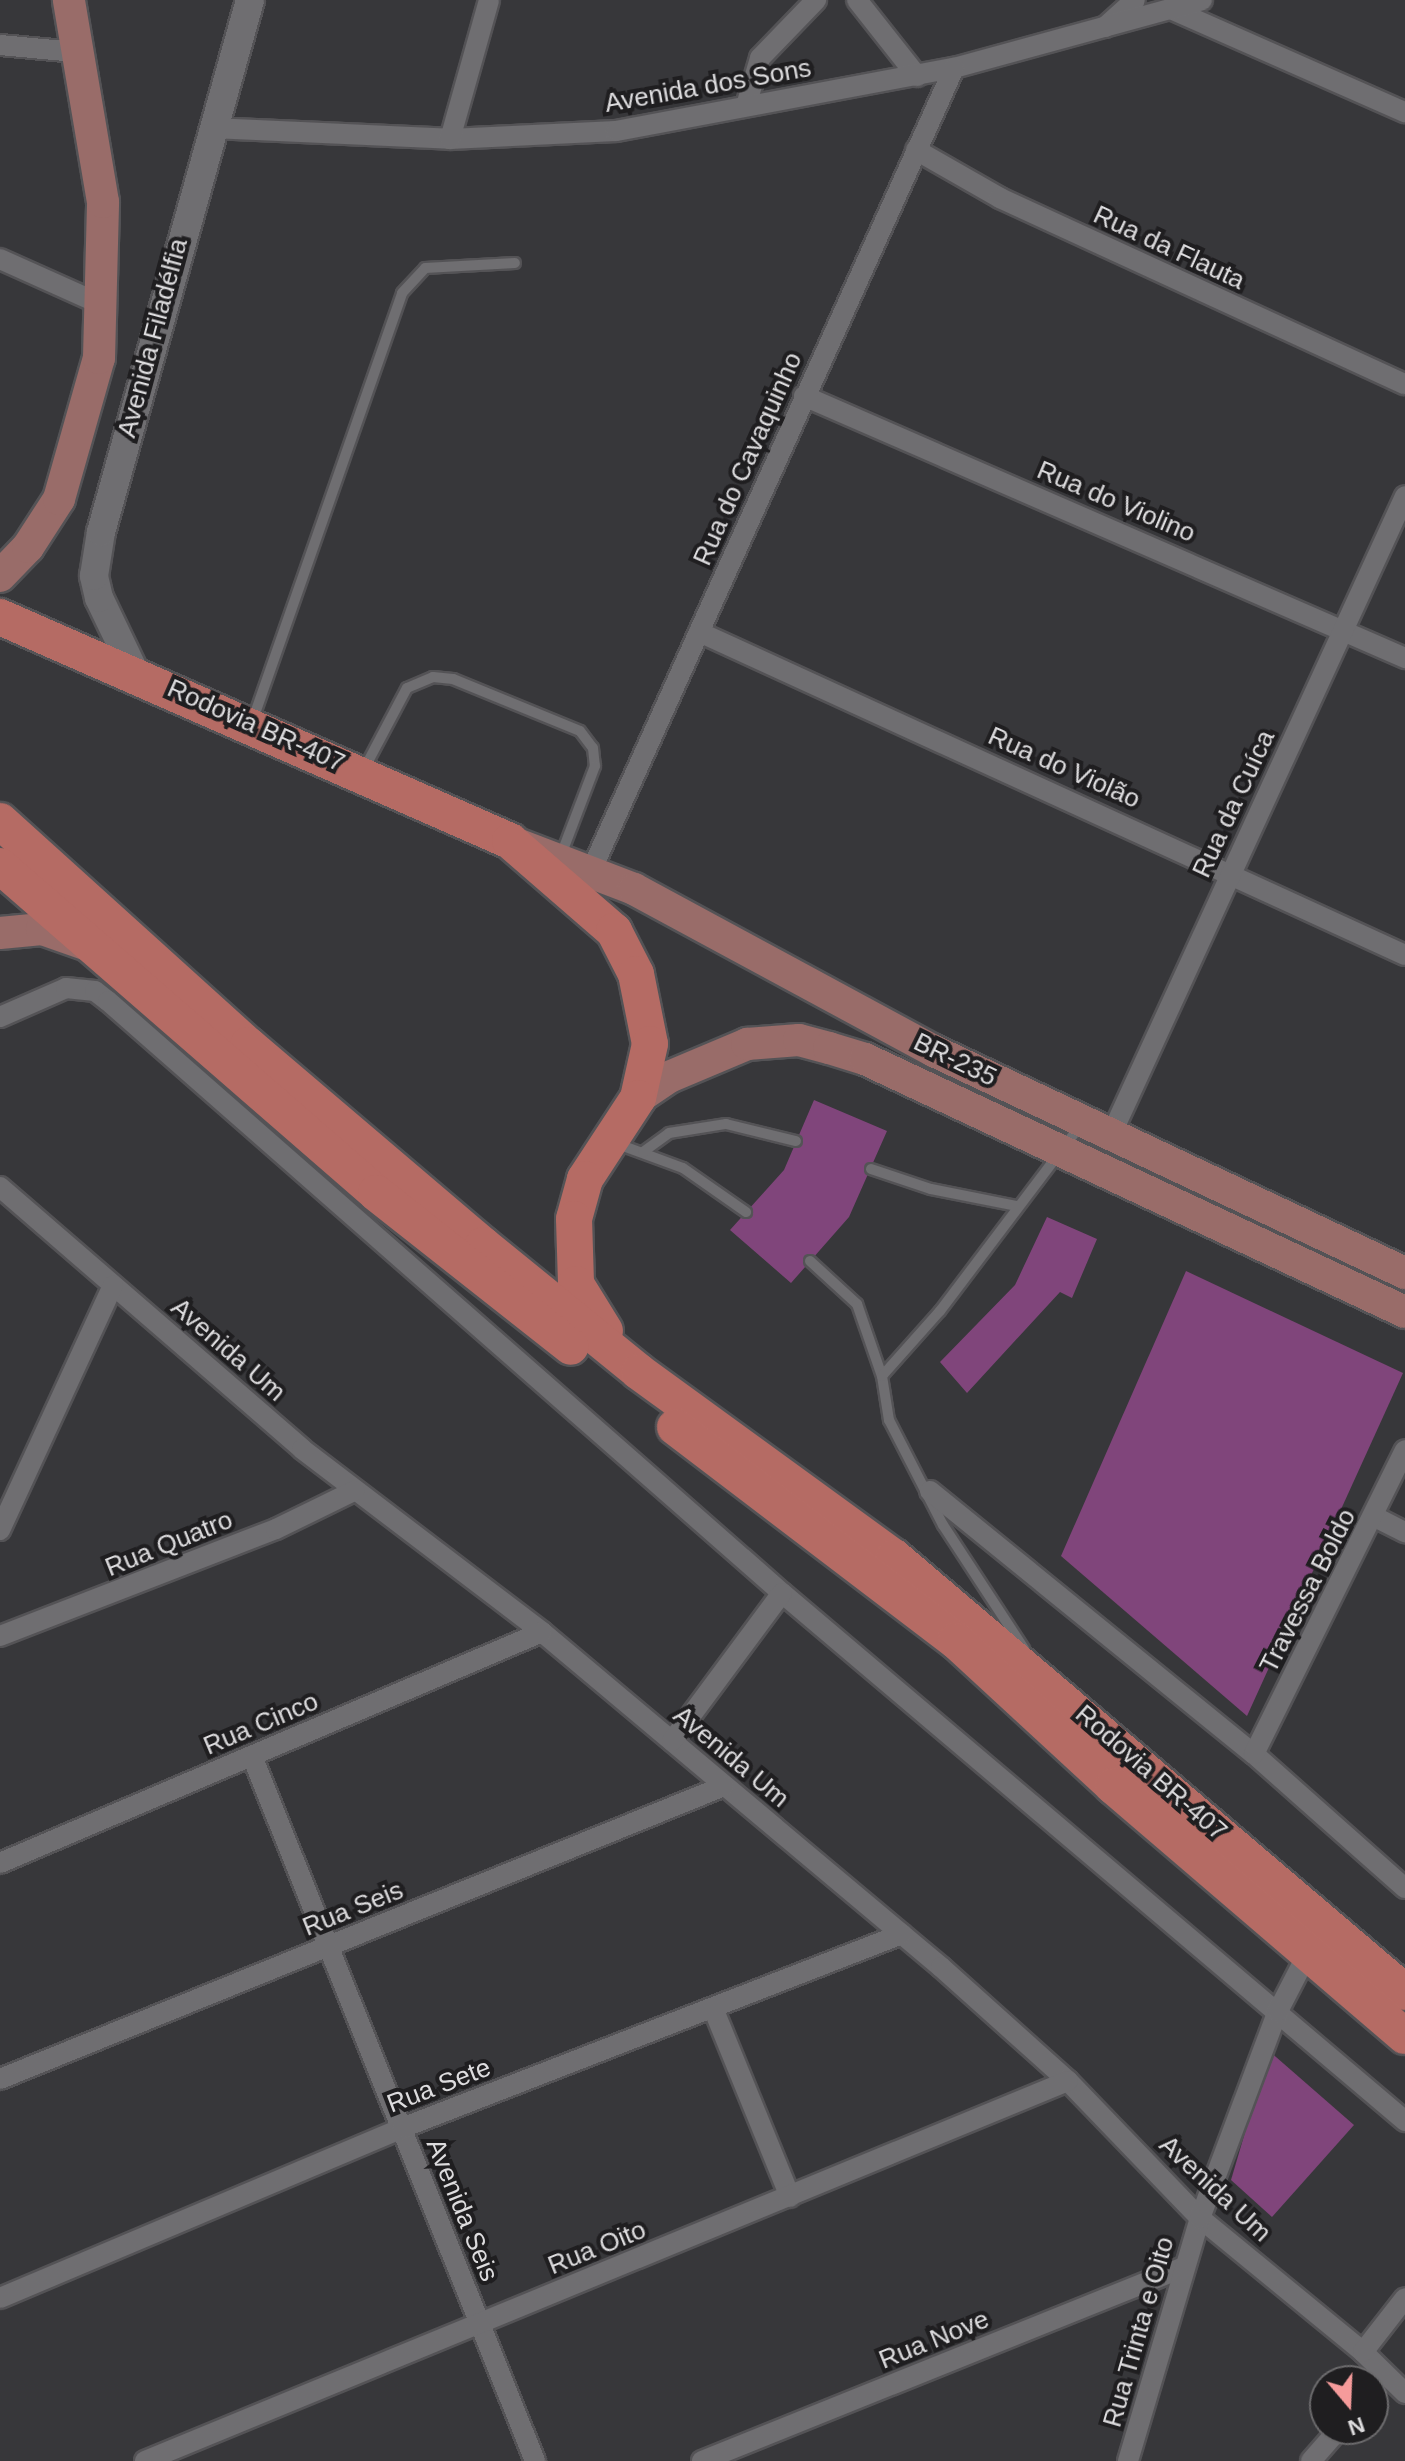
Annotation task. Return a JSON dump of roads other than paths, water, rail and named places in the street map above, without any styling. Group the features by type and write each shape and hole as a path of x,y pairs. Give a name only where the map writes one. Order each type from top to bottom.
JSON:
{"highway":[{"name":"Rodovia BR-407","path":"0,617 362,772 510,841 592,908 629,956 650,1044 638,1098"},
{"path":"0,821 248,1045 639,1372"},
{"path":"0,866 103,954 201,1060 498,1293 967,1651 1113,1786 1405,2036"},
{"path":"638,1098 626,1147 578,1199 572,1262 588,1310 639,1372"},
{"name":"Rodovia BR-407","path":"639,1372 894,1557 1044,1681 1405,1992"}],"main road":[{"path":"0,576 28,547 59,499 95,380 102,190 69,0"},
{"name":"BR-235","path":"510,841 634,889 880,1023 1405,1273"},
{"path":"0,933 42,929 103,954"},
{"name":"BR-235","path":"638,1098 669,1077 724,1052 747,1044 799,1040 865,1059 1405,1312"}],"street":[{"name":"Avenida Filadélfia","path":"135,673 105,616 94,576 105,515 250,0"},
{"path":"450,139 489,0"},
{"path":"746,106 760,58 816,0"},
{"path":"857,0 917,76"},
{"path":"1100,31 1135,0"},
{"name":"Avenida dos Sons","path":"212,128 450,139 616,131 954,68 1100,31 1202,0"},
{"path":"1171,9 1405,112"},
{"path":"0,45 76,52"},
{"name":"Rua do Cavaquinho","path":"591,871 954,68"},
{"name":"Rua da Flauta","path":"916,150 1000,198 1405,384"},
{"path":"0,259 98,303"},
{"name":"Rua do Violino","path":"804,396 1345,629 1405,658"},
{"name":"Rua da Cuíca","path":"1098,1128 1231,872 1405,496"},
{"name":"Rua do Violão","path":"699,632 1231,872 1405,955"},
{"path":"0,1017 66,988 95,991 201,1060 782,1593 1405,2121"},
{"name":"Avenida Um","path":"0,1187 354,1491 542,1632 902,1934 1068,2081 1200,2218 1363,2352 1370,2365"},
{"path":"0,1530 113,1286"},
{"name":"Travessa Boldo","path":"1254,1754 1375,1517 1405,1450"},
{"name":"Rua Quatro","path":"0,1636 276,1529 354,1491"},
{"path":"930,1491 1254,1754 1405,1888"},
{"path":"1375,1517 1405,1532"},
{"path":"672,1741 782,1593"},
{"name":"Rua Cinco","path":"0,1863 542,1632"},
{"name":"Avenida Seis","path":"252,1756 535,2461"},
{"name":"Rua Seis","path":"0,2079 724,1786"},
{"name":"Rua Sete","path":"0,2298 402,2128 902,1934"},
{"name":"Rua Trinta e Oito","path":"1128,2461 1200,2218 1278,2011 1308,1953"},
{"path":"713,2008 790,2197"},
{"name":"Rua Oito","path":"145,2461 1068,2081"},
{"name":"Rua Nove","path":"702,2461 1184,2267"},
{"path":"1363,2352 1405,2298"},
{"path":"1311,2461 1325,2445"}],"lane":[{"path":"252,724 402,293 425,268 515,263"},
{"path":"362,772 407,688 433,677 453,679 580,731 593,748 595,766 559,860"},
{"path":"626,1147 669,1133 726,1124 796,1141"},
{"path":"882,1376 940,1311 1059,1152 1098,1128"},
{"path":"626,1147 683,1168 746,1212"},
{"path":"871,1169 931,1189 1017,1206"},
{"path":"810,1261 857,1304 882,1376 889,1420 930,1491 943,1525 1044,1681"}]}
